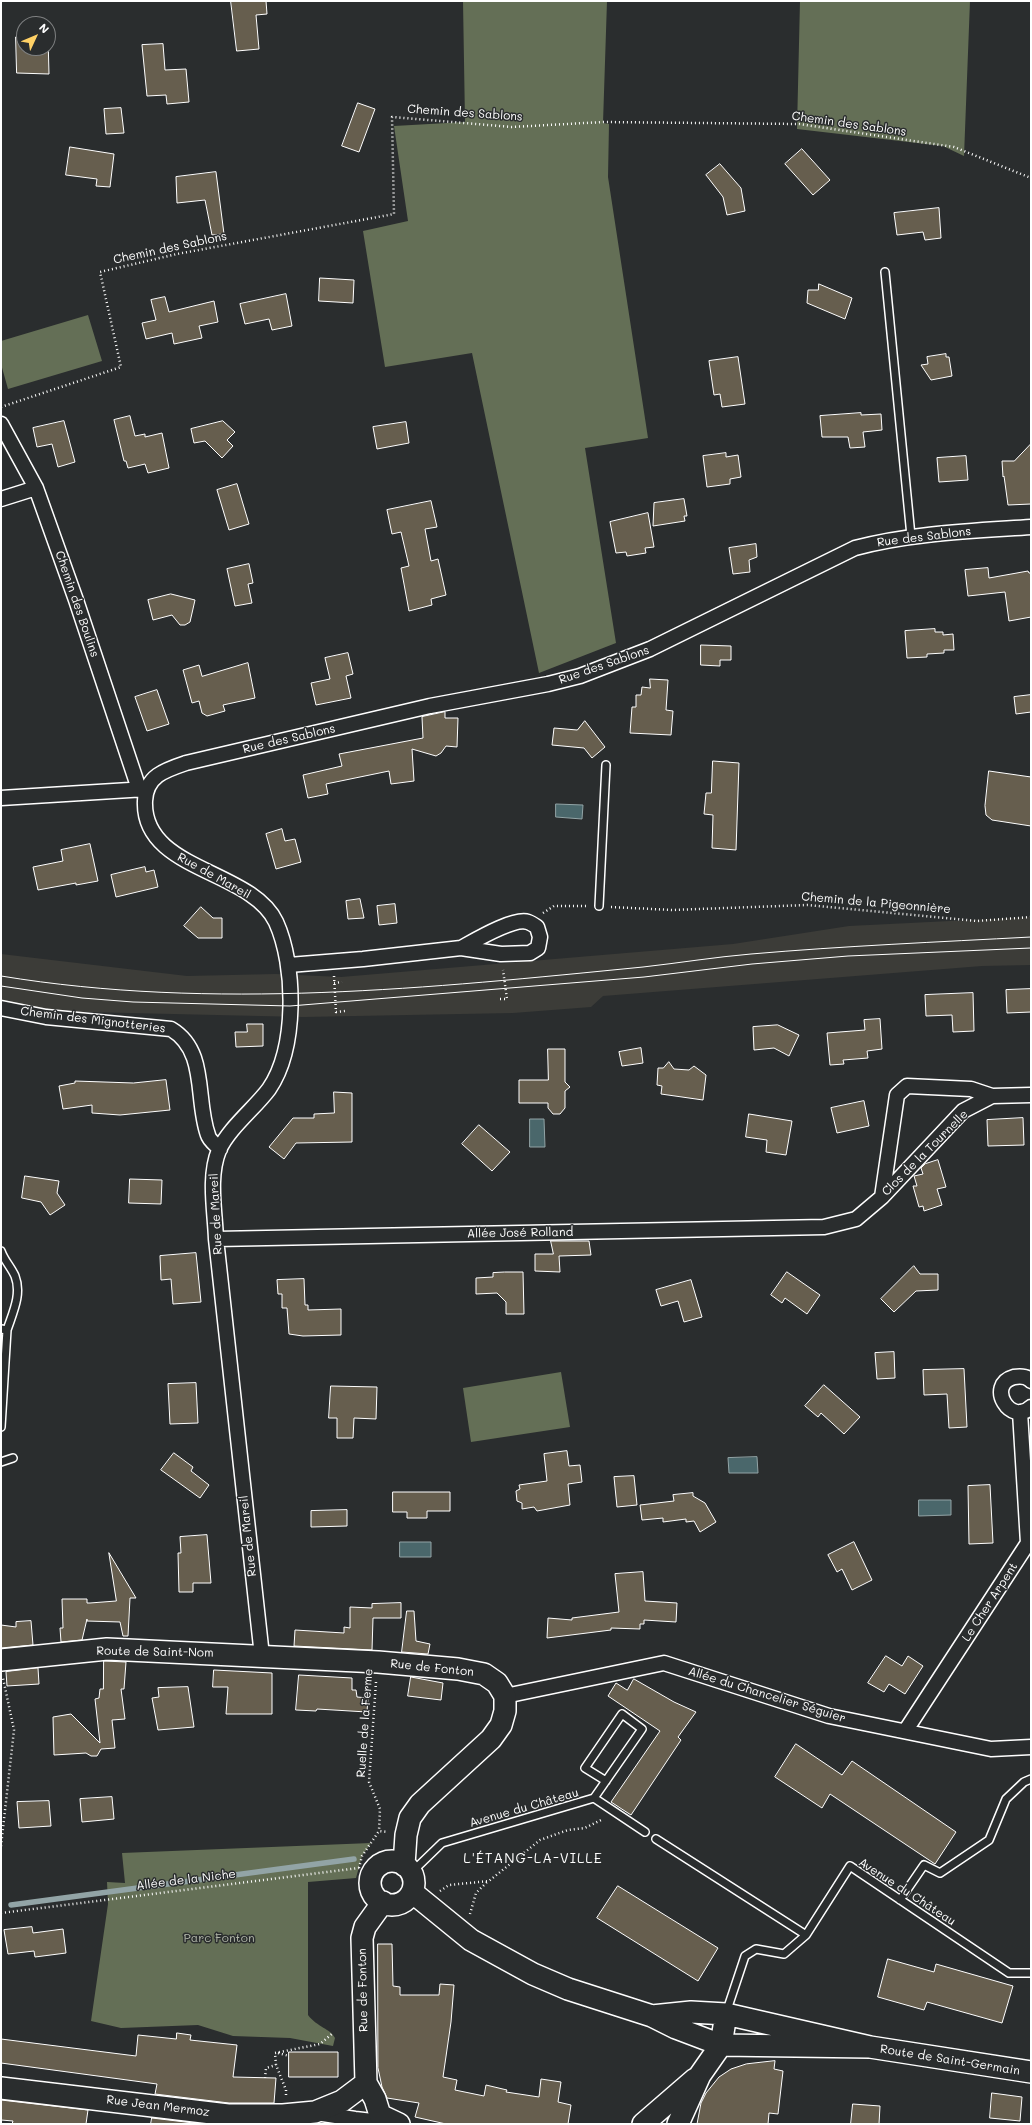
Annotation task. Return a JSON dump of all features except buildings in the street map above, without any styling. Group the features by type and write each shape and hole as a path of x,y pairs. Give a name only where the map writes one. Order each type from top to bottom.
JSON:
{"street":[{"name":"Chemin des Boulins","path":"1,424 36,488 142,789"},
{"path":"1,499 36,488"},
{"name":"Rue des Sablons","path":"142,789 166,770 186,763 430,706 548,684 580,676 650,649 854,548 883,540 911,536 1031,527"},
{"path":"1,798 142,789"},
{"name":"Rue de Mareil","path":"142,789 145,807 156,837 174,853 242,888 262,904 276,921 289,965 290,995 288,1046 281,1069 269,1089 220,1148 213,1170 216,1240 262,1656"},
{"path":"289,965 334,962 461,948 496,954 530,953 538,948 540,937 537,927 527,922 516,923 493,932 461,948"},
{"name":"Chemin des Mignotteries","path":"1,1008 46,1017 171,1029 183,1036 194,1054 208,1136 220,1148"},
{"path":"882,1196 897,1095 907,1086 971,1089 992,1096"},
{"name":"Clos de la Tournelle","path":"824,1227 856,1219 882,1196 963,1111 992,1096 1031,1096"},
{"name":"Allée José Rolland","path":"216,1240 824,1227"},
{"name":"Le Cher Arpent","path":"906,1730 1028,1543 1026,1410 1012,1411 1004,1405 1000,1397 1002,1386 1009,1379 1019,1376 1031,1381"},
{"name":"Route de Saint-Nom","path":"1,1660 107,1649 262,1656"},
{"name":"Rue de Fonton","path":"262,1656 458,1668 484,1674 497,1683 505,1696"},
{"name":"Allée du Chancelier Séguier","path":"505,1696 664,1663 829,1716 906,1730 992,1749 1031,1748"},
{"path":"505,1696 505,1711 501,1725 491,1739 420,1804 410,1818 406,1835 409,1876 405,1900 394,1904 383,1902 373,1894 365,1872 374,1870 385,1862 391,1861 409,1876 428,1905 460,1931 491,1952 533,1974 568,1989 652,2016"},
{"name":"Rue de Fonton","path":"366,2083 362,1938 365,1927 383,1902"},
{"name":"Route de Saint-Germain","path":"652,2016 691,2012 726,2014 870,2047 1031,2072"},
{"path":"678,2124 700,2075 721,2045 726,2014"},
{"name":"Route de Saint-Germain","path":"652,2016 676,2028 721,2045 870,2047"},
{"path":"643,2124 700,2075"},
{"name":"Rue Jean Mermoz","path":"315,2112 342,2101 366,2083 375,2099 380,2114 397,2124"},
{"name":"Rue Jean Mermoz","path":"1,2088 228,2115 283,2115 315,2112 397,2124"}],"lane":[{"path":"885,272 911,536"},
{"path":"599,906 606,766"},
{"path":"1,1251 5,1261 15,1276 19,1295 4,1330 1,1426"},
{"path":"1,1462 13,1458"},
{"path":"594,1798 606,1781 642,1728 622,1714 586,1768 606,1781"},
{"path":"900,1900 924,1865 940,1873 989,1840 1006,1799 1024,1782 1031,1779"},
{"name":"Avenue du Château","path":"409,1876 442,1843 594,1798 645,1832"},
{"path":"656,1839 806,1935 784,1954 756,1949 745,1956 726,2014"},
{"name":"Avenue du Château","path":"806,1935 850,1866 1009,1973 1031,1973"}],"path":[{"name":"Chemin des Sablons","path":"1,408 121,367 100,272 177,254 394,214 392,117 512,127 603,122 799,124 954,147 1031,178"},
{"name":"Chemin de la Pigeonnière","path":"531,924 547,909 554,906 599,906 672,910 807,905 977,921 1031,917"},
{"path":"334,962 336,1012 345,1011"},
{"path":"497,970 503,969 507,999 500,999"},
{"path":"334,983 342,982"},
{"name":"Ruelle de la Ferme","path":"378,1662 369,1782 380,1809 379,1831"},
{"path":"1,1670 14,1730 1,1846"},
{"path":"460,1931 470,1919 472,1904 476,1893 540,1840 568,1830 585,1828 600,1821 613,1811"},
{"path":"365,1872 362,1856 379,1831 406,1835"},
{"name":"Allée de la Niche","path":"1,1913 365,1872"},
{"path":"428,1905 440,1891 449,1885 489,1881"},
{"path":"275,2053 320,2044 333,2033"},
{"path":"275,2053 289,2056"},
{"path":"275,2053 276,2065 286,2090 283,2115"},
{"path":"265,2078 266,2068 276,2065"}],"shaded area":[{"path":"1031,917 1031,965 982,966 603,996 591,1007 513,1013 303,1017 43,1011 1,1003 1,954 187,976 275,974 341,977 733,944 849,926"}],"green space":[{"path":"463,1 607,1 603,123 609,124 608,177 648,438 585,448 616,643 539,673 472,353 385,367 363,231 408,221 394,126 465,122"},
{"path":"800,1 970,1 964,156 943,146 797,129"},
{"path":"88,315 102,361 8,389 1,364 1,341"},
{"path":"561,1372 570,1427 471,1442 463,1388"},
{"name":"Parc Fonton","path":"371,1843 362,1856 356,1878 308,1882 308,2015 333,2035 335,2038 333,2046 290,2038 233,2036 198,2025 121,2028 91,2021 108,1904 107,1882 125,1883 122,1853"}],"water":[{"path":"556,804 583,805 582,819 556,817"},
{"path":"530,1119 544,1119 545,1147 530,1147"},
{"path":"757,1457 758,1473 729,1473 728,1458"},
{"path":"919,1500 951,1500 951,1515 919,1516"},
{"path":"400,1542 431,1542 431,1557 400,1557"}],"waterway":[{"path":"11,1905 354,1859"}],"tram line":[{"path":"1,976 81,987 161,992 242,994 322,992 483,982 643,967 786,951 1031,937"},
{"path":"1,986 82,998 133,1002 290,1006 644,977 752,964 848,956 1031,948"}],"district":[{"name":"L'ÉTANG-LA-VILLE","path":"533,1859"}]}
